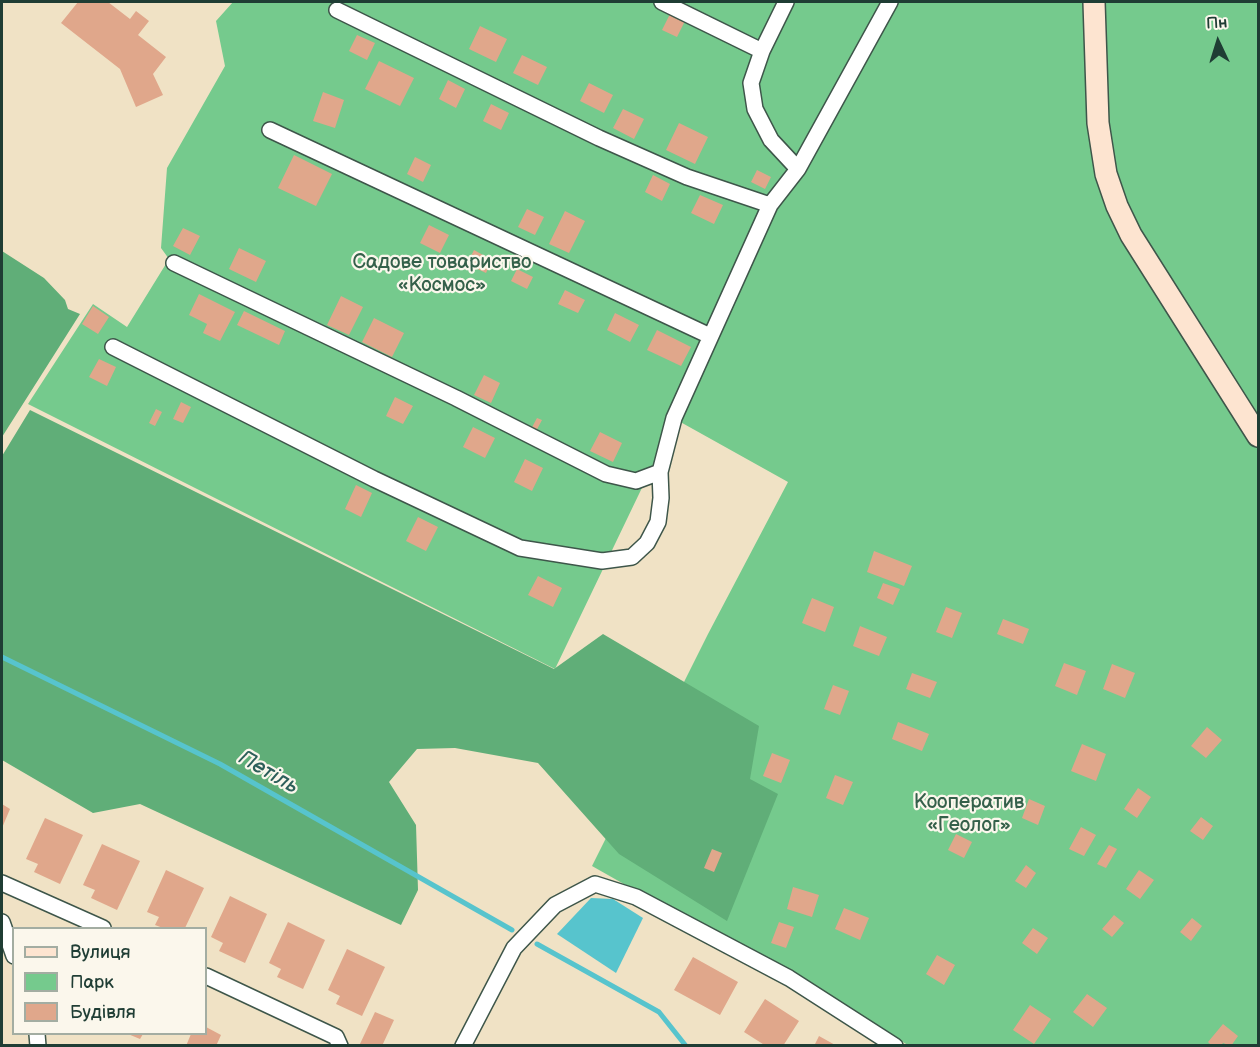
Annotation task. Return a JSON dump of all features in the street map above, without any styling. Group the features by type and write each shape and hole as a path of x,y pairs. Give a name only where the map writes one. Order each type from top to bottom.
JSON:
{"street":[{"path":"662,2 762,51"},
{"path":"786,2 762,51 751,83 755,109 771,140 798,169"},
{"path":"113,347 374,479 520,548 602,561 632,557 646,543 658,522 662,498 660,472 674,418 770,205 798,169 890,2"},
{"path":"1094,2 1098,123 1106,174 1117,206 1137,245 1258,436"},
{"path":"338,10 599,138 687,177 770,205"},
{"path":"270,130 710,336"},
{"path":"174,263 456,398 606,474 636,481 660,472"},
{"path":"2,883 102,927"},
{"path":"463,1046 514,948 555,905 596,884 636,897 789,978 895,1046"},
{"path":"2,922 12,950"},
{"path":"207,976 336,1037 340,1046"}],"green space":[{"path":"233,2 1258,2 1258,1045 908,1045 592,866 708,634 788,482 675,419 555,669 28,404 93,304 127,327 169,259 161,248 167,168 225,66 216,21"},
{"path":"2,251 44,278 65,300 68,309 80,314 2,437"},
{"path":"30,410 554,669 603,634 759,726 750,779 778,794 727,921 619,854 538,763 455,748 417,749 389,782 416,825 418,890 401,925 140,804 93,813 2,760 2,456"}],"water":[{"path":"591,898 613,899 643,918 616,973 557,934"}],"building":[{"path":"78,2 108,2 130,19 136,11 149,21 138,35 166,57 153,74 163,95 136,107 120,69 61,23"},
{"path":"670,14 685,21 677,37 662,30"},
{"path":"480,26 507,39 496,62 469,49"},
{"path":"357,35 375,43 367,60 349,51"},
{"path":"522,55 547,67 538,85 513,73"},
{"path":"379,61 414,78 400,106 365,89"},
{"path":"448,80 465,89 456,108 439,99"},
{"path":"589,83 613,95 604,113 580,101"},
{"path":"323,92 344,100 335,128 313,121"},
{"path":"491,104 509,113 501,130 483,121"},
{"path":"623,109 644,119 634,139 613,128"},
{"path":"679,123 708,137 695,164 666,150"},
{"path":"294,155 332,174 316,206 278,188"},
{"path":"415,157 431,165 423,182 407,174"},
{"path":"757,170 771,177 765,189 751,182"},
{"path":"653,175 670,184 662,201 645,192"},
{"path":"700,195 723,205 714,224 691,213"},
{"path":"527,209 544,217 535,235 518,227"},
{"path":"565,211 585,221 569,253 549,244"},
{"path":"429,225 449,235 440,253 420,243"},
{"path":"183,228 200,236 190,255 173,246"},
{"path":"239,248 266,261 256,282 229,269"},
{"path":"474,250 492,260 486,273 467,264"},
{"path":"517,269 533,277 527,289 511,281"},
{"path":"565,290 585,300 578,313 558,304"},
{"path":"199,294 235,312 220,341 203,333 207,324 189,315"},
{"path":"341,296 363,307 349,335 327,325"},
{"path":"93,306 109,317 98,334 82,324"},
{"path":"244,311 285,331 279,345 237,325"},
{"path":"615,313 639,325 630,342 607,330"},
{"path":"374,318 404,333 392,357 362,342"},
{"path":"657,330 691,347 681,366 647,350"},
{"path":"99,359 116,367 107,386 89,377"},
{"path":"484,375 500,383 491,403 474,395"},
{"path":"395,397 413,406 403,424 386,416"},
{"path":"181,402 191,407 183,423 173,419"},
{"path":"156,409 162,412 155,426 149,423"},
{"path":"537,418 542,420 535,433 530,431"},
{"path":"473,427 495,438 485,458 463,447"},
{"path":"600,432 622,443 613,462 590,451"},
{"path":"525,459 543,468 532,491 514,482"},
{"path":"356,485 372,493 361,517 345,509"},
{"path":"418,517 438,527 426,551 406,541"},
{"path":"874,551 912,566 904,586 867,572"},
{"path":"538,576 562,588 553,607 528,595"},
{"path":"883,583 900,589 893,605 877,598"},
{"path":"812,598 834,607 825,632 802,623"},
{"path":"946,607 962,613 952,638 936,632"},
{"path":"1003,619 1029,629 1023,644 997,634"},
{"path":"860,626 887,637 879,656 853,646"},
{"path":"1064,663 1086,671 1077,695 1055,686"},
{"path":"1112,664 1135,673 1125,698 1103,689"},
{"path":"912,673 937,682 930,698 906,689"},
{"path":"833,685 849,691 840,715 824,709"},
{"path":"898,722 929,734 922,751 892,739"},
{"path":"1207,727 1222,740 1206,758 1191,746"},
{"path":"1082,744 1106,754 1096,781 1071,771"},
{"path":"772,753 790,760 781,783 763,776"},
{"path":"835,775 853,782 843,805 826,798"},
{"path":"1138,788 1151,797 1137,818 1124,809"},
{"path":"1029,799 1045,806 1038,825 1022,818"},
{"path":"2,804 10,809 2,828"},
{"path":"1201,817 1213,826 1203,840 1190,831"},
{"path":"45,818 83,835 60,884 34,872 38,864 26,859"},
{"path":"1081,827 1096,835 1084,856 1069,849"},
{"path":"956,834 972,842 964,858 948,850"},
{"path":"102,844 140,861 117,910 91,898 95,890 83,885"},
{"path":"1109,845 1117,849 1106,868 1097,864"},
{"path":"712,849 722,853 714,872 704,868"},
{"path":"1026,865 1036,873 1026,888 1015,881"},
{"path":"166,870 204,888 185,927 155,925 159,917 147,912"},
{"path":"1139,870 1154,880 1140,899 1126,889"},
{"path":"793,887 819,895 812,917 787,909"},
{"path":"230,896 267,914 245,963 219,951 223,943 211,937"},
{"path":"844,908 869,918 860,940 835,929"},
{"path":"1114,915 1124,923 1112,937 1102,929"},
{"path":"1192,918 1202,926 1191,941 1180,932"},
{"path":"288,922 325,940 303,989 277,977 281,969 269,963"},
{"path":"779,922 794,927 786,948 771,943"},
{"path":"1033,928 1048,938 1037,954 1022,943"},
{"path":"347,949 385,967 362,1016 336,1004 340,996 328,990"},
{"path":"937,955 955,965 944,985 926,974"},
{"path":"693,957 738,982 720,1015 674,990"},
{"path":"1087,994 1107,1008 1093,1027 1073,1012"},
{"path":"765,999 799,1021 783,1046 766,1046 744,1032"},
{"path":"1030,1005 1051,1019 1034,1044 1013,1030"},
{"path":"375,1012 394,1020 382,1046 359,1046"},
{"path":"1223,1024 1238,1036 1231,1046 1223,1043 1221,1046 1212,1046 1208,1042"},
{"path":"207,1028 221,1035 216,1046 186,1046 191,1035 207,1035"},
{"path":"130,1035 142,1035 140,1039"},
{"path":"819,1036 837,1046 814,1046"}],"waterway":[{"name":"Петіль","path":"2,657 220,764 512,930"},
{"name":"Петіль","path":"537,944 659,1012 686,1046"}],"park label":[{"name":"Садове товариство «Космос»","path":"442,274"},
{"name":"Кооператив «Геолог»","path":"969,814"}]}
